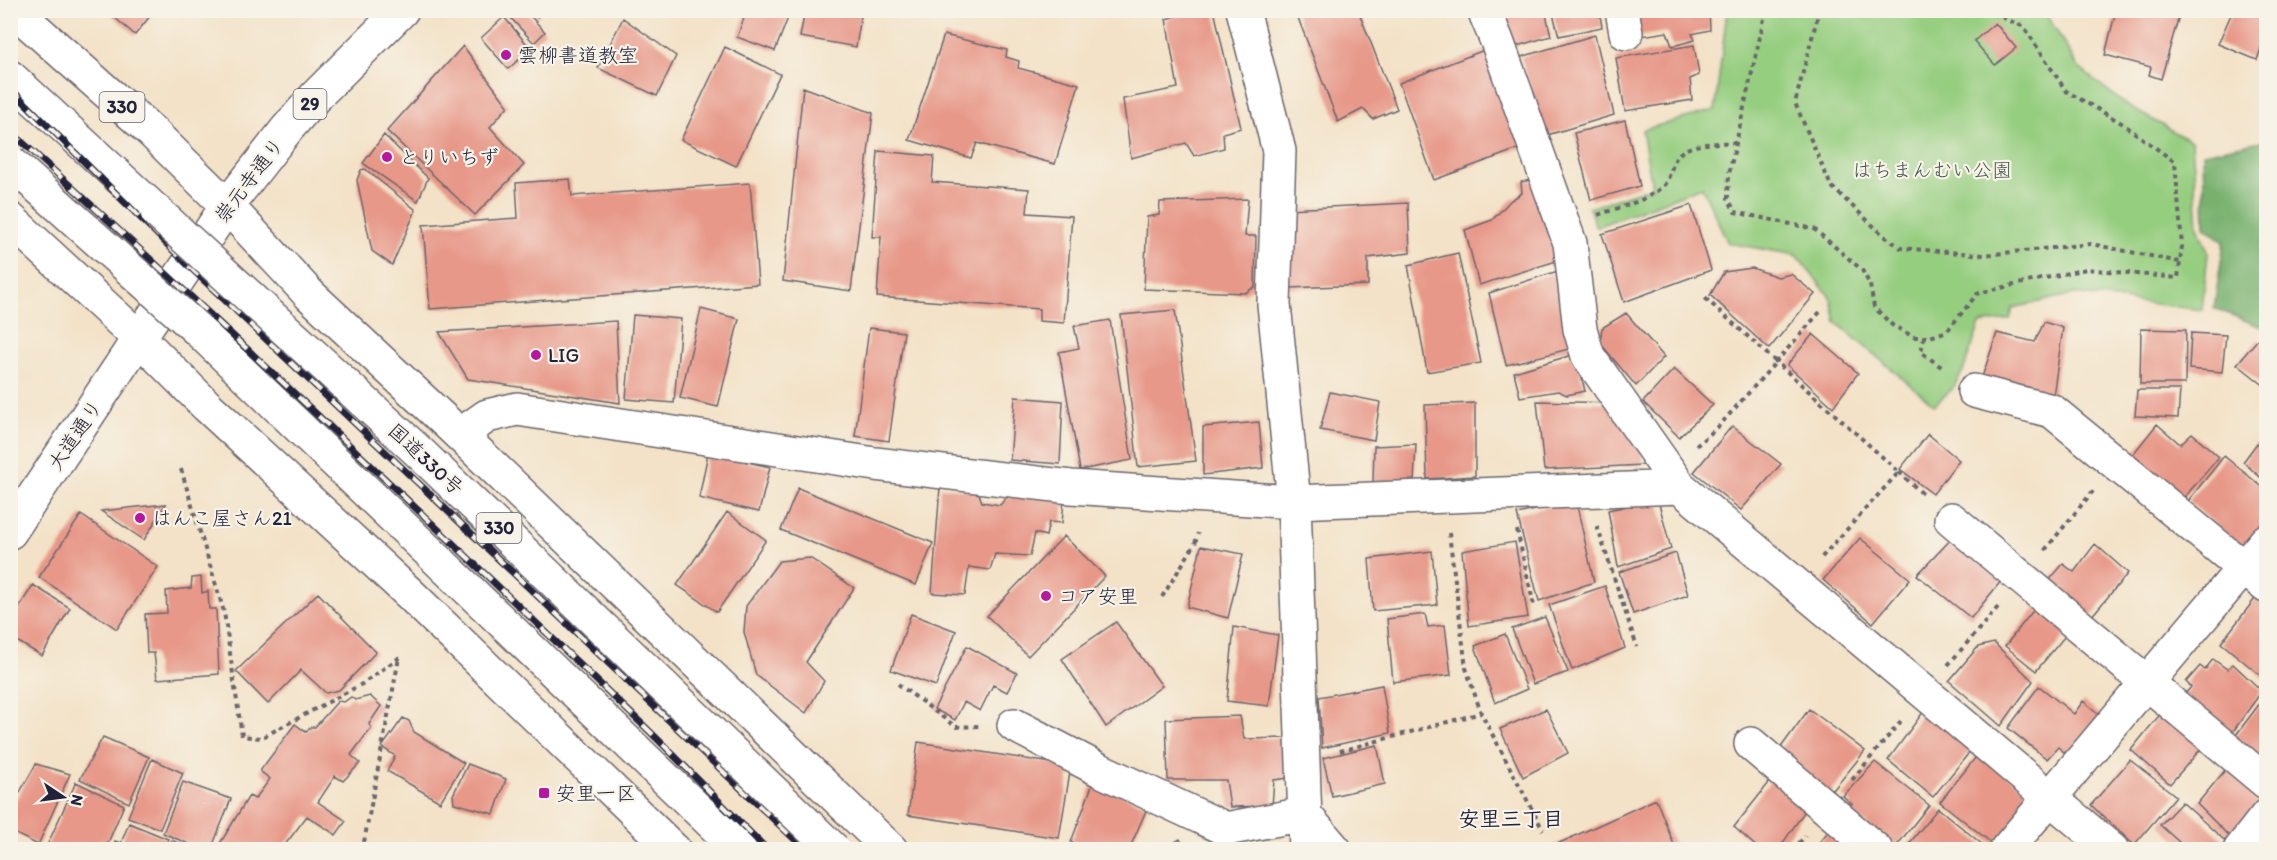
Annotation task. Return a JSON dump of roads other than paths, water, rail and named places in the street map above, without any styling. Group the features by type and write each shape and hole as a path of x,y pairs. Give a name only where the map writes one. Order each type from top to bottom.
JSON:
{"main road":[{"name":"330","path":"14,10 152,132 227,206 310,295 460,435 891,849"},
{"name":"崇元寺通り","path":"139,338 227,206 287,129 315,97 402,10"},
{"path":"1244,10 1279,151 1275,303 1294,502 1306,849"},
{"path":"1484,10 1570,243 1580,329 1588,356 1674,479 1796,585 2112,849"},
{"name":"国道330号","path":"10,77 419,452 834,849"},
{"path":"10,162 198,330 740,849"},
{"path":"10,219 410,594 674,849"},
{"name":"大道通り","path":"10,532 139,338"},
{"path":"1974,391 2052,411 2255,577"},
{"path":"460,435 487,416 517,409 875,465 1071,487 1294,502 1585,491 1674,479"},
{"path":"1952,519 2266,782"},
{"path":"2006,849 2147,682 2255,577 2266,541"},
{"path":"1014,725 1100,770 1226,829 1304,813"},
{"path":"1751,744 1876,849"},
{"path":"1304,813 1335,849"},
{"path":"2240,849 2266,817"}],"railway":[{"path":"10,88 193,270 806,850"},
{"path":"10,131 407,499 658,740 768,850"}],"place":[{"name":"雲柳書道教室","path":"506,55"},
{"name":"とりいちず","path":"387,157"},
{"name":"LIG","path":"536,355"},
{"name":"はんこ屋さん21","path":"140,518"},
{"name":"コア安里","path":"1046,596"},
{"name":"安里一区","path":"544,793"}],"district":[{"name":"安里三丁目","path":"1511,819"}],"park label":[{"name":"はちまんむい公園","path":"1932,170"}]}
